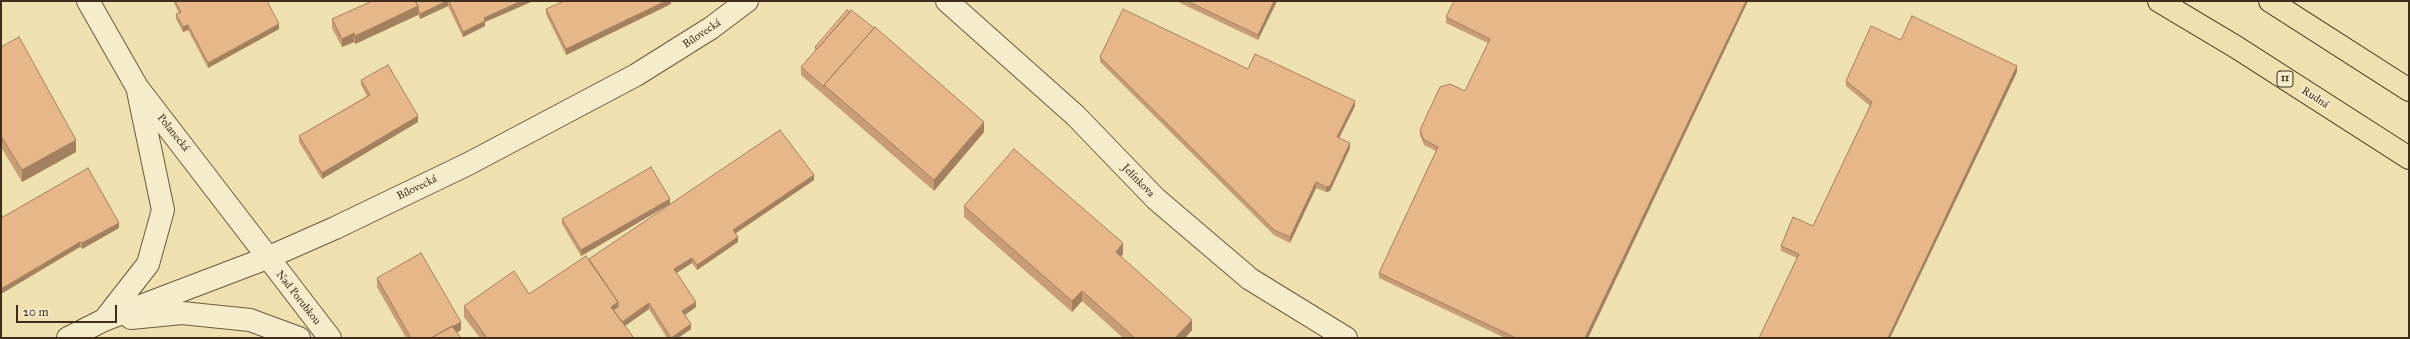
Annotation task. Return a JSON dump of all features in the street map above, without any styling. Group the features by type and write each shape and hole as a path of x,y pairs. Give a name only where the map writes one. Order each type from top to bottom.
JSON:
{"highway":[{"name":"Rudná","path":"2159,1 2236,47 2409,158"},
{"path":"2270,1 2409,90"}],"street":[{"name":"Polanecká","path":"88,1 137,87 196,161 267,258"},
{"name":"Bílovecká","path":"68,338 104,320 267,258 370,211 558,117 677,51 747,1"},
{"name":"Jelínkova","path":"947,1 1076,116 1156,200 1244,274 1346,338"},
{"path":"104,320 148,264 163,210 137,87"},
{"name":"Nad Porubkou","path":"267,258 330,338"},
{"path":"104,320 182,313 250,320 299,338"}],"building":[{"path":"175,1 267,1 279,24 208,63 188,25 183,27 176,14 181,12"},
{"path":"372,1 415,1 418,6 355,36 354,33 342,39 332,19"},
{"path":"415,1 447,1 420,14"},
{"path":"449,1 521,1 484,18 485,21 463,32"},
{"path":"564,1 666,1 566,49 546,9"},
{"path":"1187,1 1274,1 1258,35"},
{"path":"1454,1 1746,1 1585,338 1516,338 1379,273 1438,147 1424,140 1420,130 1440,87 1450,84 1465,91 1490,39 1446,17"},
{"path":"1123,9 1248,69 1255,54 1355,101 1337,137 1350,143 1330,186 1326,187 1316,182 1290,237 1274,230 1100,57"},
{"path":"847,10 850,12 817,49 815,47"},
{"path":"851,10 874,28 824,85 824,87 801,67"},
{"path":"1912,16 2017,66 1888,338 1759,338 1799,254 1781,246 1793,217 1813,226 1872,102 1846,81 1871,26 1901,40"},
{"path":"875,27 984,122 934,180 824,85"},
{"path":"19,37 76,140 22,170 1,136 1,47"},
{"path":"388,65 418,116 322,173 299,136 370,95 361,80"},
{"path":"780,130 814,175 733,230 738,237 697,265 692,258 674,269 696,302 682,311 691,324 671,338 649,303 622,322 613,310 618,307 618,302 589,259"},
{"path":"1014,149 1123,243 1116,252 1192,320 1175,338 1135,338 1082,291 1072,301 964,206"},
{"path":"651,167 670,199 581,250 562,219"},
{"path":"88,168 119,223 82,243 80,242 1,289 1,214 3,217"},
{"path":"421,253 461,322 431,338 411,338 377,278"},
{"path":"586,256 618,302 611,307 634,338 487,338 464,306 514,271 529,294"},
{"path":"452,326 461,338 431,338"}]}
